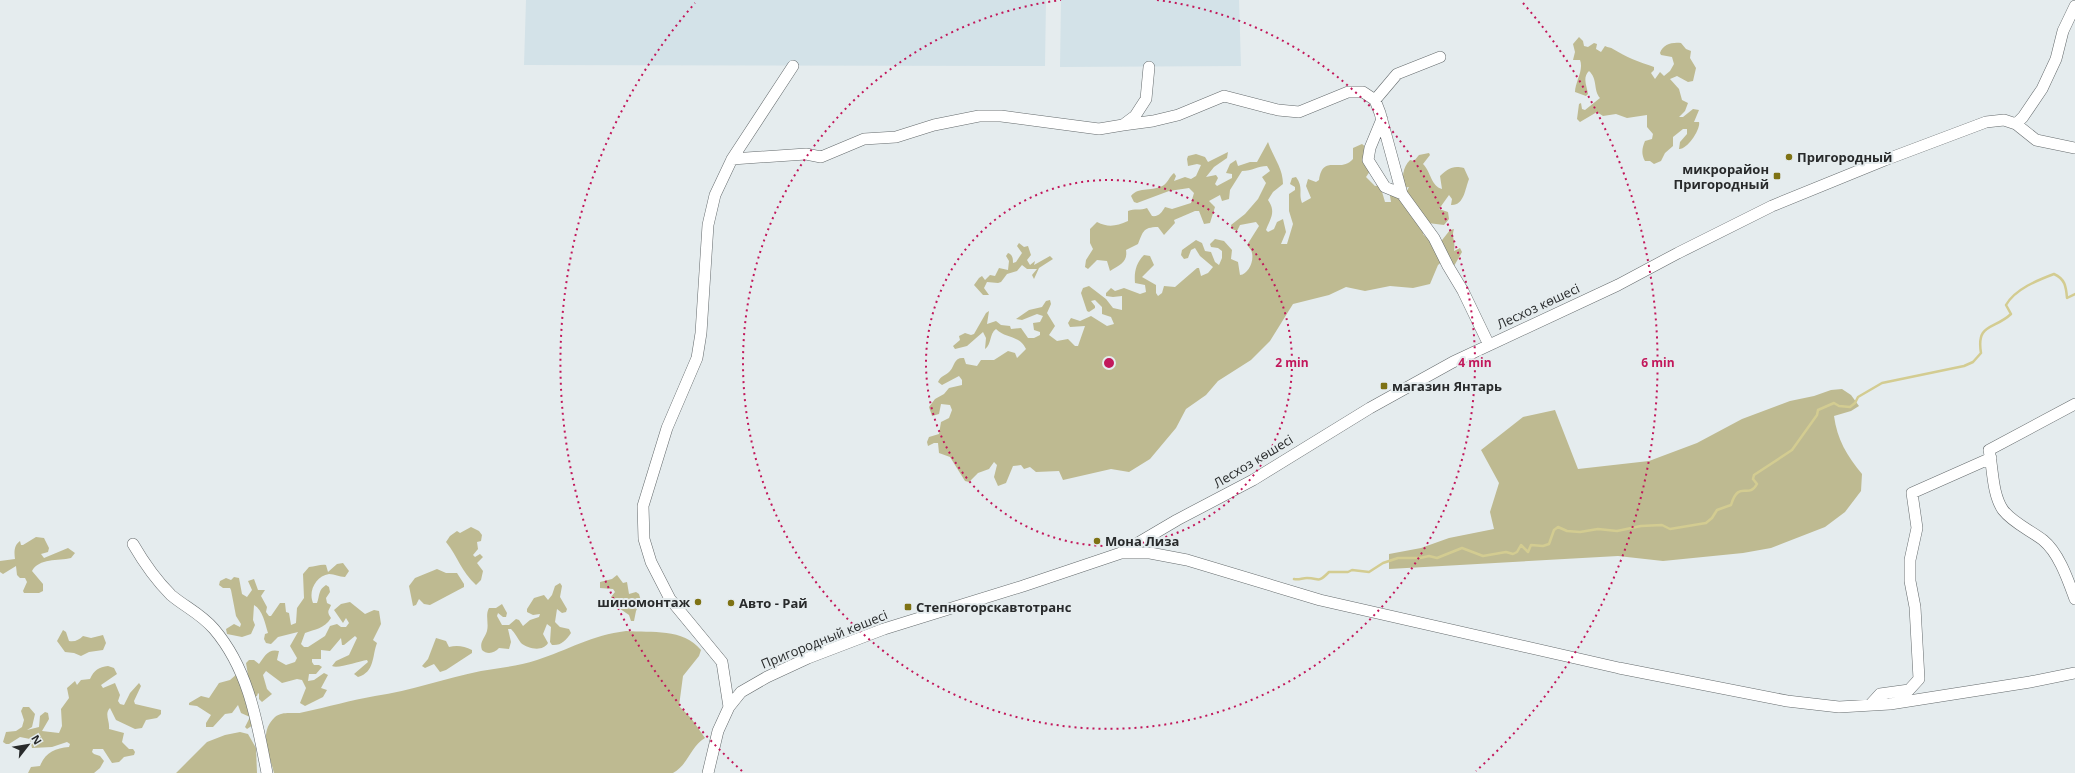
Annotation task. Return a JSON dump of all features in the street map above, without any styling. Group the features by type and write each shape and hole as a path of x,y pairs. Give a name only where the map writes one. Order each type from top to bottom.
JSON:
{"street":[{"path":"2075,6 2063,30 2056,59 2042,89 2016,124 2036,140 2075,148"},
{"path":"1375,100 1397,74 1440,57"},
{"path":"729,707 722,662 670,598 659,581 650,562 644,538 642,519 643,506 667,428 697,358 701,333 708,225 715,195 732,160 793,66"},
{"path":"1123,125 1135,116 1146,99 1149,67"},
{"path":"732,160 806,154 821,157 864,139 896,137 934,124 979,116 1001,116 1099,129 1153,121 1178,115 1224,96 1278,110 1299,112 1348,92 1363,92 1375,100 1382,119 1402,194 1434,238 1463,291 1489,345"},
{"path":"1382,119 1370,148 1368,160 1385,187 1402,194"},
{"name":"Лесхоз көшесі","path":"1121,552 1177,520 1253,480 1301,449 1377,404 1453,362 1618,285 1692,245 1772,206 1884,160 1986,122 2004,120 2016,124"},
{"path":"2075,404 1989,450 1998,499 2003,510 2023,528 2050,546 2061,566 2075,599"},
{"path":"1870,705 1880,694 1909,690 1919,679 1915,606 1910,581 1910,560 1917,528 1912,493 1991,458"},
{"path":"133,544 148,570 172,596 197,611 214,629 240,667 255,714 267,773"},
{"path":"1121,552 1150,553 1187,560 1320,600 1735,692 1839,707 1940,697 2075,673"},
{"name":"Пригородный көшесі","path":"708,773 718,731 729,707 741,692 751,686 808,658 848,642 1121,552"}],"shaded area":[{"path":"526,0 1046,0 1045,66 524,65"},
{"path":"1061,0 1239,0 1241,66 1060,67"},
{"path":"1579,37 1583,41 1584,46 1588,47 1594,43 1597,44 1596,49 1601,52 1605,46 1612,48 1633,59 1654,67 1654,70 1651,73 1655,79 1660,72 1664,76 1670,71 1674,64 1672,57 1661,55 1660,53 1663,48 1671,43 1681,43 1686,49 1691,51 1690,58 1696,68 1693,81 1688,82 1677,76 1670,79 1679,89 1682,100 1688,103 1685,111 1679,117 1683,117 1693,109 1699,110 1694,122 1699,122 1698,129 1689,143 1679,149 1680,142 1687,134 1687,129 1683,129 1673,137 1673,146 1665,153 1661,161 1654,164 1650,161 1645,161 1642,153 1645,141 1652,139 1653,134 1647,127 1647,115 1627,118 1616,114 1603,116 1597,112 1580,122 1577,119 1579,104 1581,103 1582,109 1585,110 1600,98 1597,92 1594,77 1589,71 1585,79 1588,94 1586,96 1575,92 1581,64 1580,60 1573,60 1575,52 1573,44"},
{"path":"1268,142 1280,168 1283,184 1273,192 1268,200 1272,211 1266,230 1268,232 1274,229 1277,222 1283,219 1286,232 1281,244 1287,244 1293,224 1289,211 1289,194 1295,190 1295,187 1290,184 1292,178 1296,177 1300,184 1300,196 1302,203 1311,198 1306,186 1308,179 1316,182 1319,180 1324,167 1328,165 1343,165 1348,163 1353,159 1353,148 1362,144 1367,148 1370,171 1366,177 1375,186 1380,185 1385,202 1391,202 1391,192 1401,201 1409,187 1402,188 1404,169 1410,160 1414,161 1419,155 1429,153 1430,155 1423,164 1433,182 1442,189 1440,176 1445,171 1456,167 1464,168 1469,179 1461,200 1455,205 1451,205 1452,199 1449,195 1439,209 1448,212 1449,219 1444,225 1428,223 1423,229 1423,234 1427,238 1433,239 1439,244 1450,230 1454,229 1454,251 1460,248 1462,252 1454,266 1448,257 1438,265 1430,284 1413,288 1390,286 1365,291 1346,287 1329,295 1293,304 1270,341 1251,360 1218,381 1206,395 1186,409 1176,428 1150,459 1129,472 1111,469 1063,480 1059,471 1036,472 1030,467 1024,469 1021,465 1013,466 1006,483 998,486 994,477 997,465 994,462 989,469 978,473 969,482 965,481 950,457 939,453 938,443 928,446 927,442 929,437 939,434 941,422 949,418 952,410 950,405 941,404 939,414 932,416 929,407 935,399 944,394 949,388 962,385 962,380 959,376 942,385 938,382 950,371 956,360 964,358 966,364 977,366 981,360 994,360 1008,351 1015,353 1017,358 1026,349 1017,339 996,329 985,349 986,338 983,332 967,346 955,349 953,346 960,340 959,336 965,333 971,335 974,334 986,313 989,311 987,324 996,321 1001,325 1010,326 1011,329 1021,328 1028,338 1034,338 1040,335 1040,332 1034,330 1033,323 1040,322 1043,316 1037,314 1022,320 1016,319 1029,310 1042,307 1046,301 1050,300 1051,304 1047,313 1055,326 1049,335 1057,341 1068,339 1075,346 1078,346 1085,326 1070,327 1068,323 1071,318 1080,321 1091,316 1107,326 1114,324 1111,317 1102,314 1102,307 1095,300 1091,301 1095,308 1089,312 1087,311 1081,293 1083,288 1089,286 1106,299 1113,308 1122,310 1122,296 1106,296 1106,293 1111,288 1115,291 1124,288 1140,294 1146,292 1145,285 1135,283 1135,271 1137,264 1144,255 1150,256 1154,265 1142,277 1156,285 1156,293 1158,296 1162,293 1164,286 1175,287 1197,268 1199,268 1201,276 1208,273 1213,267 1200,256 1195,248 1191,250 1188,258 1184,259 1181,255 1182,250 1196,240 1202,243 1205,251 1211,252 1215,262 1219,265 1222,258 1222,251 1218,248 1211,247 1210,244 1215,239 1224,241 1232,250 1231,259 1238,262 1240,275 1246,272 1250,267 1252,260 1252,251 1247,245 1259,226 1256,222 1240,225 1237,231 1232,229 1231,225 1245,214 1258,199 1266,183 1262,177 1270,171 1267,166 1242,171 1230,190 1229,199 1222,201 1220,195 1209,201 1215,207 1210,223 1204,224 1199,211 1195,211 1174,220 1175,223 1164,235 1158,227 1146,229 1138,244 1126,250 1126,258 1122,263 1110,271 1107,261 1097,260 1088,269 1085,267 1086,260 1093,249 1090,243 1090,229 1097,222 1112,226 1128,221 1128,211 1130,210 1147,208 1152,216 1157,216 1165,207 1172,209 1191,203 1194,193 1189,188 1169,191 1137,203 1134,202 1131,196 1138,191 1164,185 1174,173 1176,176 1174,181 1185,177 1191,179 1196,176 1201,165 1197,164 1188,166 1188,156 1196,154 1205,157 1208,162 1228,152 1227,158 1214,167 1206,177 1216,175 1218,178 1215,184 1217,186 1232,178 1232,174 1226,173 1230,164 1236,160 1238,166 1250,162 1257,162"},
{"path":"1019,243 1024,247 1028,246 1031,255 1027,260 1030,265 1035,261 1034,265 1050,256 1053,259 1039,268 1034,279 1032,275 1037,269 1027,269 1022,265 1017,271 1007,274 1001,282 987,282 984,288 989,295 983,295 974,285 982,276 985,280 990,275 995,276 999,268 1008,270 1009,261 1006,256 1008,253 1010,254 1013,263 1016,262 1022,253 1017,246"},
{"path":"1842,389 1851,395 1859,406 1851,411 1834,416 1840,440 1852,461 1862,474 1861,491 1845,512 1825,527 1771,548 1743,553 1663,561 1618,556 1389,569 1389,554 1421,548 1449,538 1494,529 1490,512 1499,483 1481,450 1523,417 1555,410 1578,469 1649,461 1697,443 1742,419 1790,401 1814,396 1831,390"},
{"path":"471,527 479,531 482,535 481,541 477,542 478,549 473,555 475,557 480,554 483,557 477,563 483,571 481,580 476,585 463,569 446,542 450,536 457,531 460,533"},
{"path":"36,537 44,538 49,548 48,552 41,554 44,558 68,548 75,553 71,558 44,562 35,567 32,571 43,584 43,591 39,593 24,593 23,591 27,582 25,578 20,578 17,575 16,566 3,574 0,572 0,561 15,559 15,549 18,543 20,541 21,545 23,545"},
{"path":"343,563 349,571 345,577 333,574 324,575 314,585 312,589 313,603 317,603 320,591 323,587 326,585 329,587 330,592 326,598 327,603 331,605 328,612 331,618 322,627 305,633 301,644 304,647 308,647 325,636 330,626 337,624 341,627 346,627 349,623 346,618 343,623 334,610 341,604 350,602 365,614 374,610 379,611 381,624 373,640 377,643 372,663 367,671 358,677 354,674 368,662 367,660 344,666 332,666 336,661 349,655 357,638 355,636 342,645 341,638 330,651 321,650 321,659 312,659 314,665 319,665 322,667 316,674 309,674 308,681 314,680 324,673 328,675 321,688 327,690 323,697 305,706 300,703 306,688 302,680 297,679 282,683 266,671 263,675 267,689 272,694 262,702 259,699 258,693 257,696 248,698 245,701 253,725 247,729 245,727 250,717 241,713 238,705 232,713 225,714 213,727 206,727 206,723 211,715 197,706 189,705 189,703 201,696 209,698 219,683 230,680 237,674 248,675 246,663 249,660 254,660 259,664 269,652 275,650 279,651 277,660 286,665 295,662 297,658 290,646 298,632 278,637 271,644 266,643 264,639 265,634 268,633 265,622 260,610 254,605 253,620 255,625 251,634 242,637 227,634 226,629 234,624 240,627 241,624 236,616 231,590 230,588 223,588 219,585 220,581 226,578 231,580 234,577 239,578 242,594 247,597 252,590 248,581 254,579 258,590 265,590 261,596 267,607 266,612 269,616 271,616 280,603 285,603 286,612 289,613 291,625 296,623 297,608 304,598 303,574 309,567 326,565 328,572 337,564"},
{"path":"437,569 446,573 457,573 464,584 464,587 430,605 424,604 419,599 416,605 413,606 409,586 415,578"},
{"path":"617,575 623,583 627,582 629,594 636,592 639,594 641,601 636,611 634,621 631,621 629,615 613,604 611,597 615,592 613,589 600,588 600,582 612,579"},
{"path":"560,583 562,586 560,597 567,609 566,612 562,613 557,609 555,622 560,627 569,629 571,633 563,642 558,645 552,645 550,642 551,627 547,624 543,634 548,643 543,648 535,649 524,645 511,629 508,629 511,642 509,649 499,648 489,653 482,650 482,642 488,625 487,613 489,608 496,608 502,604 507,613 506,617 503,617 498,613 497,616 502,625 509,625 516,619 519,620 523,626 530,620 539,617 540,614 533,615 527,612 527,609 534,598 544,595 548,600 552,595 555,586"},
{"path":"63,630 66,632 69,641 80,639 83,636 91,638 103,635 106,643 103,650 89,652 81,656 74,653 65,652 57,641"},
{"path":"626,631 656,632 676,635 694,643 701,650 699,656 683,676 679,706 691,718 705,738 696,746 678,770 673,773 274,773 266,744 266,736 270,723 278,715 285,713 300,713 357,699 402,691 481,671 523,664 591,639"},
{"path":"436,638 446,641 449,647 463,647 472,650 472,653 446,670 440,672 434,664 425,668 422,666 428,659"},
{"path":"108,666 114,668 117,674 101,685 103,688 115,683 120,695 118,701 120,704 124,705 130,693 139,683 141,686 134,701 135,704 161,710 161,714 157,718 146,720 142,728 135,729 116,720 110,708 108,710 107,715 109,729 124,733 122,742 129,749 133,749 135,752 134,755 124,757 119,762 112,763 103,749 93,749 92,752 100,756 104,761 100,768 94,773 28,773 31,767 40,766 42,761 51,752 69,747 70,744 67,742 52,747 32,748 30,739 20,737 9,744 3,742 6,732 16,731 22,727 24,720 21,711 23,707 29,707 35,714 32,727 27,730 39,727 40,716 45,712 48,713 49,719 42,731 59,733 62,726 61,709 69,698 67,688 75,681 77,685 81,680 90,679 93,673 97,670"},
{"path":"240,732 248,734 256,748 257,773 176,773 207,742 225,735"}],"waterway":[{"path":"1294,579 1311,578 1318,580 1329,572 1348,572 1352,570 1369,572 1383,563 1398,558 1420,558 1429,556 1437,558 1462,548 1483,556 1506,552 1513,554 1517,552 1521,545 1528,552 1531,545 1543,546 1549,544 1554,530 1558,527 1567,531 1580,532 1598,529 1617,531 1641,526 1662,525 1670,529 1706,523 1712,518 1717,510 1731,505 1737,493 1754,488 1757,484 1753,479 1754,475 1792,450 1817,415 1818,410 1834,403 1839,406 1850,407 1855,403 1858,397 1882,383 1964,366 1973,362 1981,353 1980,343 1981,336 1984,332 2011,314 2006,305 2010,299 2027,286 2041,279 2054,274 2063,281 2067,298 2075,294"}],"place":[{"name":"Пригородный","path":"1789,157"},
{"name":"микрорайон Пригородный","path":"1777,176"},
{"name":"магазин Янтарь","path":"1384,386"},
{"name":"Мона Лиза","path":"1097,541"},
{"name":"шиномонтаж","path":"698,602"},
{"name":"Авто - Рай","path":"731,603"},
{"name":"Степногорскавтотранс","path":"908,607"}]}
